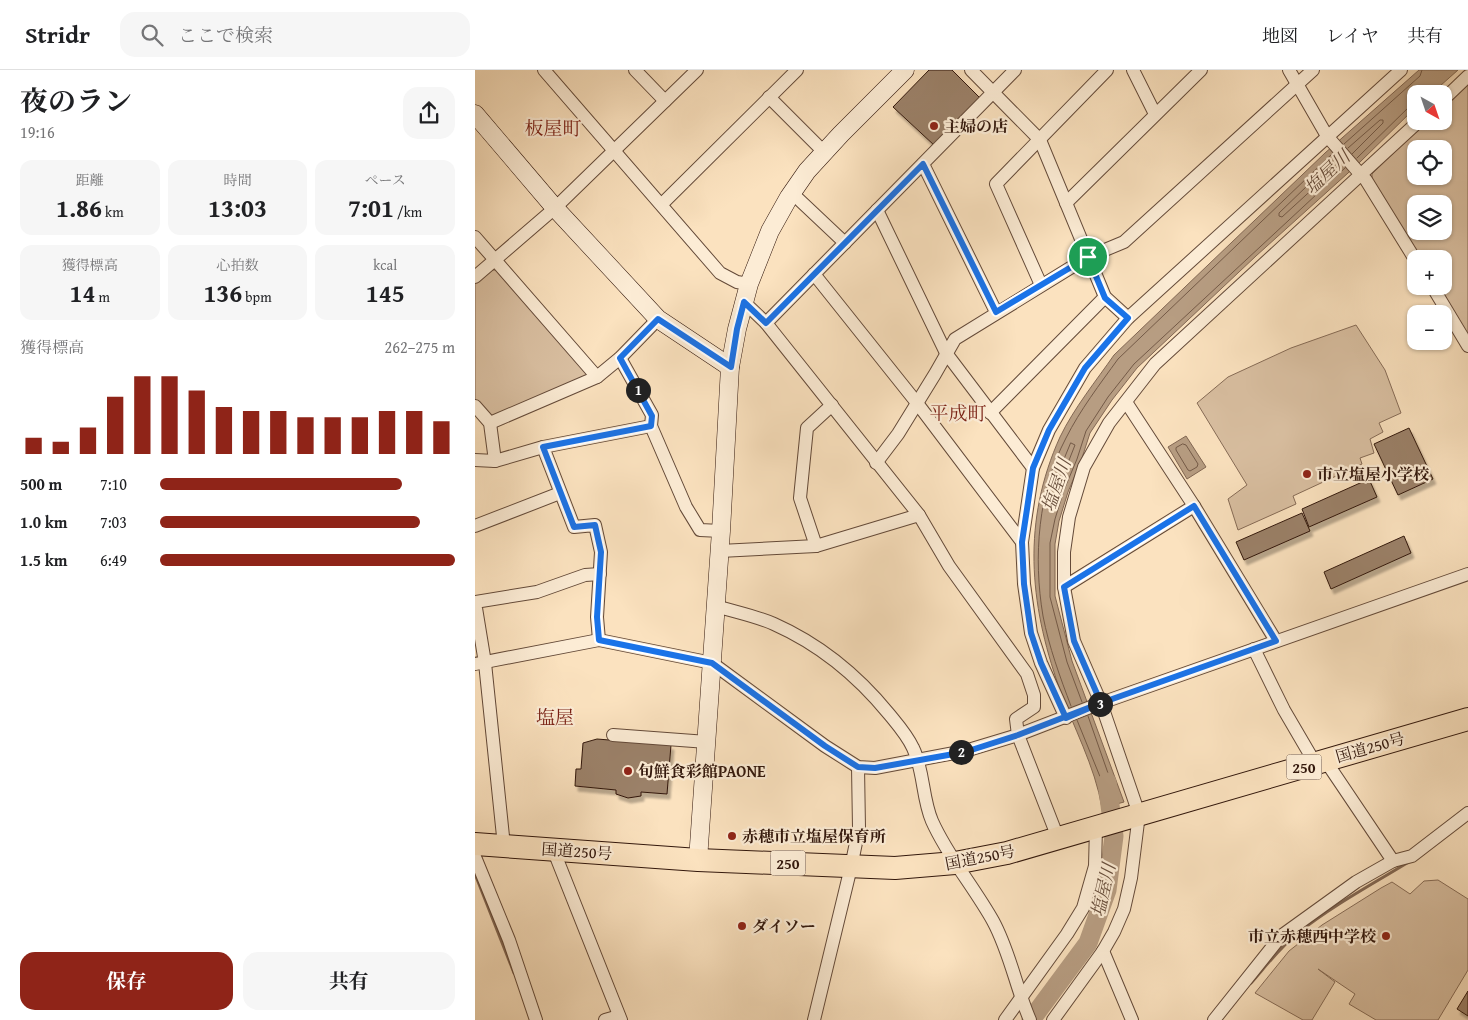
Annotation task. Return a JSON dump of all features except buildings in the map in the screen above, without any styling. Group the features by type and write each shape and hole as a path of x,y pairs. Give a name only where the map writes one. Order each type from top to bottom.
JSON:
{"highway":[{"name":"国道250号","path":"475,844 698,860 851,867 895,868 955,863 1007,853 1468,719"}],"street":[{"path":"544,70 720,273 737,282 749,284"},
{"path":"635,70 665,101"},
{"path":"475,277 555,208 697,70"},
{"path":"662,204 797,70"},
{"path":"698,860 731,367 737,329 744,302 749,284 770,232 807,171 905,70"},
{"path":"971,70 1040,140 1105,298 1128,318"},
{"path":"766,323 1015,70"},
{"path":"1041,285 996,184 1107,70"},
{"path":"1133,70 1155,114"},
{"path":"1289,70 1327,136 1361,176 1367,180 1409,250"},
{"path":"877,464 898,434 955,338 1088,257 1124,242 1298,86 1313,70"},
{"path":"1066,718 1041,663 1031,633 1024,584 1022,542 1033,468 1049,430 1085,368 1128,318 1401,70"},
{"path":"1066,203 1198,71"},
{"path":"1453,90 1468,76"},
{"path":"769,97 824,152"},
{"path":"475,114 555,208 658,319 731,367"},
{"path":"1053,1020 1114,932 1123,909 1131,878 1139,814 1101,703 1074,641 1064,587 1064,552 1069,517 1084,467 1109,423 1155,364 1410,130"},
{"path":"923,164 996,312"},
{"path":"792,193 845,243"},
{"path":"877,210 946,353 1033,468"},
{"path":"475,237 597,377"},
{"path":"814,274 917,403 1022,542"},
{"path":"1437,295 1468,346"},
{"path":"990,413 1105,298"},
{"path":"744,302 766,323 919,515 949,566 1027,674 1034,695 1033,707 1016,719 1018,735 1058,838"},
{"path":"489,423 597,377 620,358 658,319"},
{"path":"620,358 652,416 651,426 686,507 700,530 721,531"},
{"path":"1126,402 1194,506 1276,641"},
{"path":"816,546 800,498 807,428 833,405"},
{"path":"475,406 489,423 495,461"},
{"path":"475,460 495,461 543,447 651,426"},
{"path":"543,447 574,527 595,525 601,552 597,617 599,640"},
{"path":"475,526 560,493"},
{"path":"1064,587 1194,506"},
{"path":"719,550 816,546 919,515"},
{"path":"504,846 480,663 475,602 537,592 585,575 600,574"},
{"path":"480,663 599,640 712,663 825,746 858,767 875,768 965,752 1018,735 1101,703 1276,641 1467,577"},
{"path":"716,606 773,623 822,650 875,697 909,739 918,761 924,794 932,820 955,863 993,921 1013,970 1030,1020"},
{"path":"1254,649 1284,710 1393,861"},
{"path":"613,735 707,742"},
{"path":"814,1020 859,828 858,767"},
{"path":"1214,1020 1281,936 1356,882 1393,861 1412,856 1468,814"},
{"path":"1005,1020 1067,934 1083,908 1095,866 1096,827"},
{"path":"553,849 620,1018 605,1020"},
{"path":"475,857 509,940 537,1020"},
{"path":"1103,950 1133,1020"}],"shaded area":[{"path":"1468,80 1468,342 1452,316 1452,305 1446,305 1439,295 1452,295 1452,250 1413,250 1372,183 1372,174 1417,130 1453,130 1453,95"},
{"path":"489,270 497,270 587,373 585,379 494,417 488,416 475,401 475,282"},
{"path":"1356,325 1385,370 1401,413 1379,423 1383,432 1370,439 1374,453 1360,458 1362,464 1293,496 1296,504 1238,530 1228,499 1247,485 1197,403 1228,377 1291,348"},
{"name":"市立赤穂西中学校","path":"1438,880 1468,899 1468,970 1438,1020 1376,1020 1349,1004 1355,994 1318,969 1335,982 1312,1020 1303,1020 1255,993 1289,951 1322,925 1381,888 1392,882 1410,894 1424,881"}],"water":[{"path":"1419,70 1458,70 1441,85 1407,85 1407,116 1358,164 1256,256 1137,368 1112,400 1090,433 1059,521 1055,544 1055,596 1072,661 1124,802 1102,808 1094,777 1059,687 1049,655 1036,593 1035,531 1048,468 1060,437 1078,405 1114,355 1325,153"},
{"path":"1186,436 1206,467 1187,479 1168,447"}],"waterway":[{"name":"塩屋川","path":"1031,1020 1088,943 1107,890 1114,836 1107,782"},
{"path":"1251,983 1291,938 1338,905 1407,863"},
{"path":"475,874 514,973"}],"place":[{"name":"主婦の店","path":"934,126"},
{"name":"市立塩屋小学校","path":"1307,474"},
{"name":"旬鮮食彩館PAONE","path":"628,771"},
{"name":"赤穂市立塩屋保育所","path":"732,836"},
{"name":"ダイソー","path":"742,926"},
{"name":"市立赤穂西中学校","path":"1386,936"}],"district":[{"name":"板屋町","path":"553,128"},
{"name":"平成町","path":"958,413"},
{"name":"塩屋","path":"555,717"}],"route":[{"path":"1088,257 996,312 923,164 766,323 744,302 737,329 731,367 658,319 620,358 652,416 651,426 543,447 574,527 595,525 601,552 597,617 599,640 712,663 825,746 858,767 875,768 965,752 1066,718 1101,703 1276,641 1194,506 1064,587 1074,641 1101,703 1066,718 1041,663 1031,633 1024,584 1022,542 1033,468 1049,430 1085,368 1128,318 1105,298 1088,257"}]}
